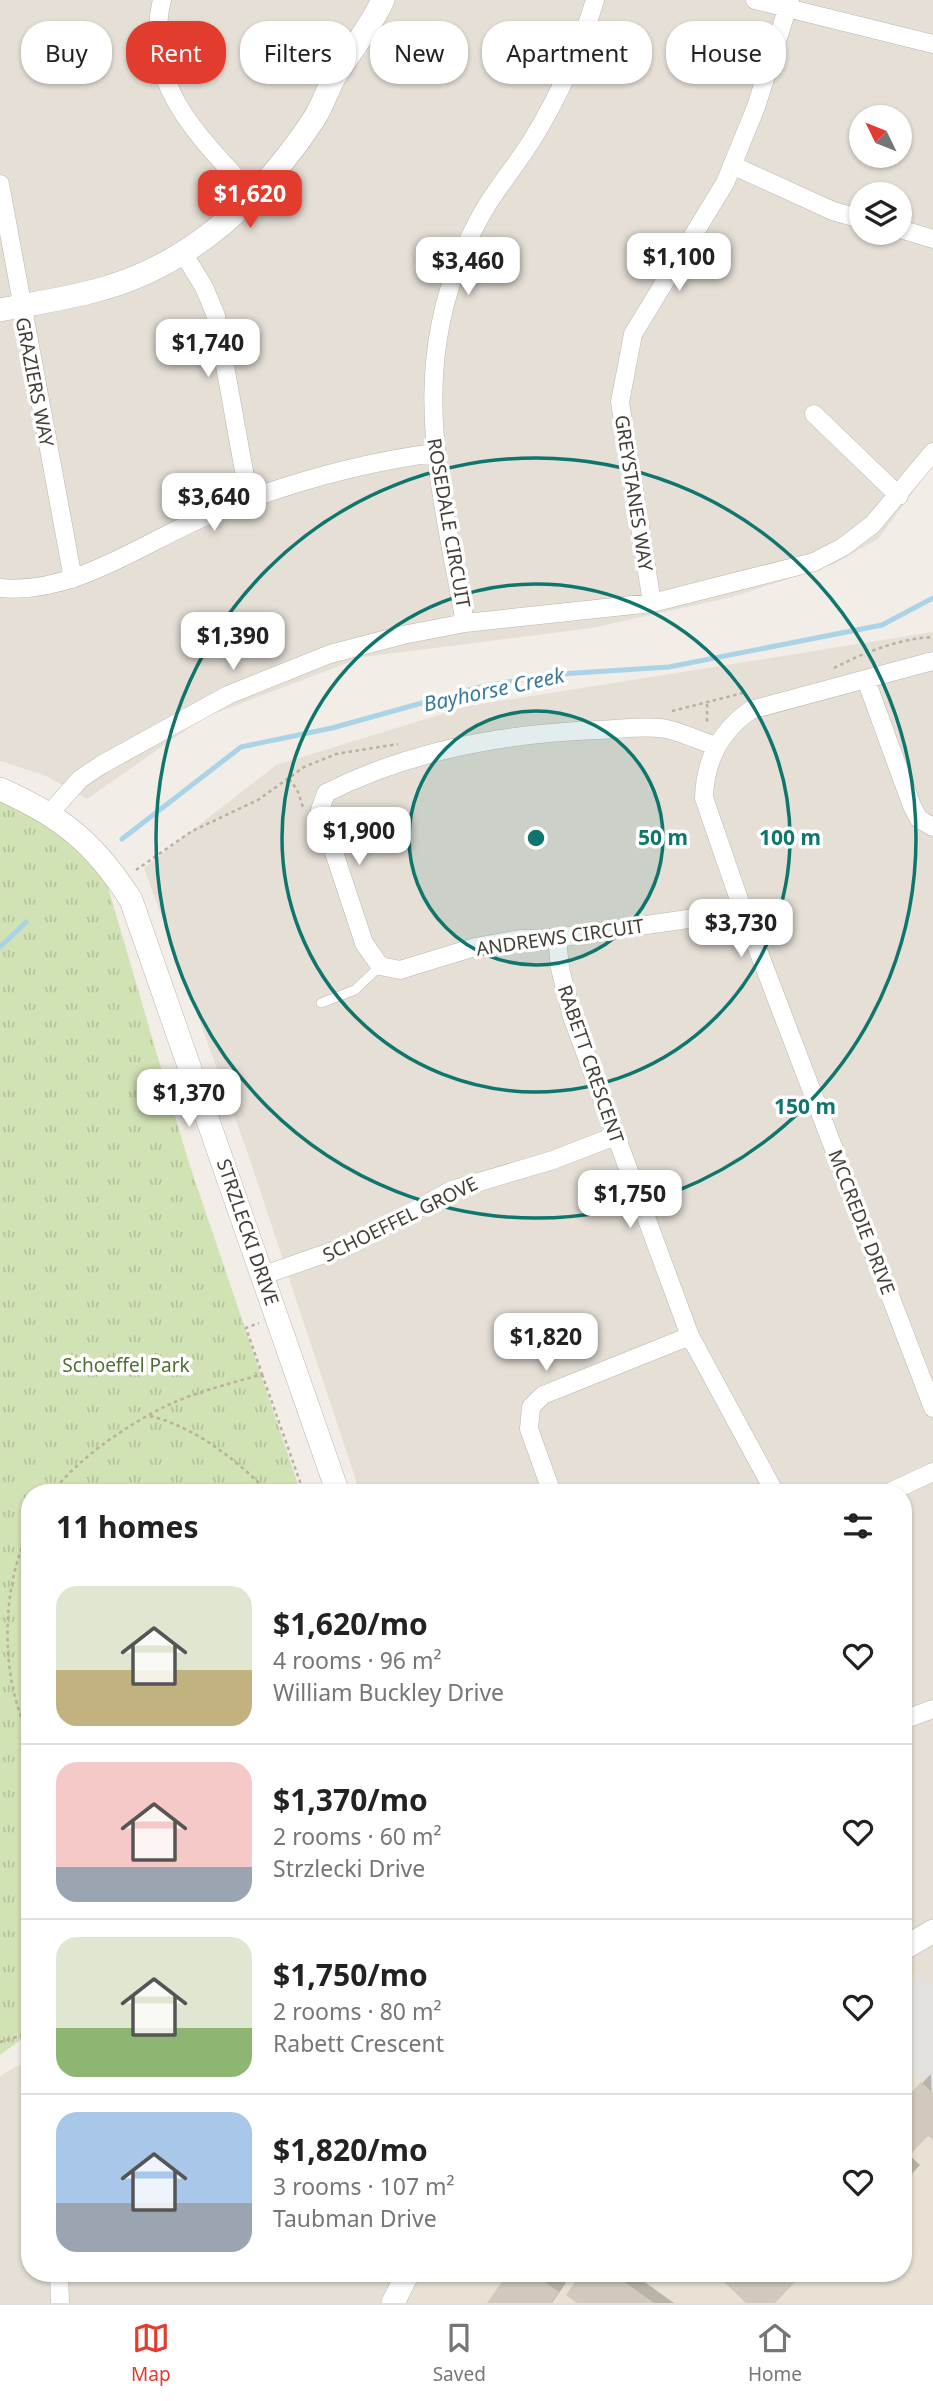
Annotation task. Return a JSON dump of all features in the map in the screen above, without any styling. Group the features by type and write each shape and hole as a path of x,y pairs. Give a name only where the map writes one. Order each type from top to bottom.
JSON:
{"street":[{"path":"162,0 155,29 167,84 179,111 254,196"},
{"path":"10,308 94,291 127,281 183,253 207,237 254,196 313,120 334,77 362,40 383,0"},
{"name":"ROSEDALE CIRCUIT","path":"466,623 434,453 433,371 439,329 453,279 478,221 551,108 582,40 595,0"},
{"path":"755,0 789,4 933,44"},
{"name":"GREYSTANES WAY","path":"652,604 624,440 620,401 633,334 725,183 756,107 789,4"},
{"path":"732,165 833,211 849,216"},
{"name":"GRAZIERS WAY","path":"0,184 10,308 74,579"},
{"path":"912,233 933,239"},
{"path":"183,253 204,287 216,316 249,499"},
{"path":"814,414 899,496"},
{"name":"ROSEDALE CIRCUIT","path":"50,813 80,779 101,765 255,682 366,643 466,623 652,604 814,562 843,547 873,524 933,452"},
{"path":"0,588 33,589 74,579 190,522 249,499 347,469 434,453"},
{"name":"MCCREDIE DRIVE","path":"933,661 751,710 711,738 704,798 743,911 933,1408"},
{"path":"866,680 912,806 919,819 933,828"},
{"path":"380,966 364,943 320,810 326,793 361,775 416,756 484,741 567,731 660,728 711,738"},
{"name":"STRZLECKI DRIVE","path":"0,789 69,825 105,861 131,900 335,1484"},
{"name":"ANDREWS CIRCUIT","path":"380,966 400,970 475,947 520,939 557,938 743,911"},
{"name":"RABETT CRESCENT","path":"557,938 563,985 615,1136 690,1336 770,1484"},
{"name":"SCHOEFFEL GROVE","path":"264,1275 353,1244 452,1190 553,1160 615,1136"},
{"path":"549,1484 529,1429 531,1407 543,1395 690,1336"},
{"path":"907,1484 933,1472"},
{"path":"912,1717 933,1709"},
{"path":"912,1944 933,1931"},
{"path":"59,2282 60,2303"},
{"path":"393,2303 404,2282"}],"lane":[{"path":"321,1003 355,990 380,966"}],"path":[{"path":"830,671 860,654 912,638 933,637"},
{"path":"664,712 707,704 743,693"},
{"path":"707,704 711,738"},
{"path":"132,871 192,831 258,800 304,767 336,754 400,744"},
{"path":"289,779 297,789 303,807 320,810"},
{"path":"278,1316 246,1328 301,1484"},
{"path":"59,1484 94,1452 164,1407 262,1374"},
{"path":"149,1416 173,1424 226,1454 259,1484"},
{"path":"2,1642 9,1582 21,1552"},
{"path":"3,1664 14,1708 21,1721"},
{"path":"0,2042 21,2036"}],"shaded area":[{"path":"0,0 933,0 933,465 878,539 834,564 732,597 592,628 363,657 203,718 87,799 44,775 0,761"},
{"path":"933,632 933,2303 0,2303 0,2076 21,2065 21,2282 912,2282 912,1484 357,1484 248,1154 144,868 276,765 468,706"},
{"path":"912,1970 933,1986 933,2303 393,2303 404,2282 912,2282"},
{"path":"919,1975 933,1986 933,2087 912,2072 912,1985"}],"green space":[{"name":"Schoeffel Park","path":"0,802 65,833 105,877 188,1160 298,1484 21,1484 21,2040 0,2055"}],"building":[{"path":"921,2082 933,2093 933,2140 928,2136 912,2153 912,2092"},
{"path":"502,2282 545,2282 559,2292 551,2303 487,2303"},
{"path":"575,2282 625,2282 654,2303 577,2303 566,2295"},
{"path":"724,2282 795,2282 775,2303 746,2303"}],"waterway":[{"name":"Bayhorse Creek","path":"122,839 241,747 332,728 476,688 545,675 669,667 882,625 933,598"},
{"name":"Bayhorse Creek","path":"0,947 26,922"}]}
